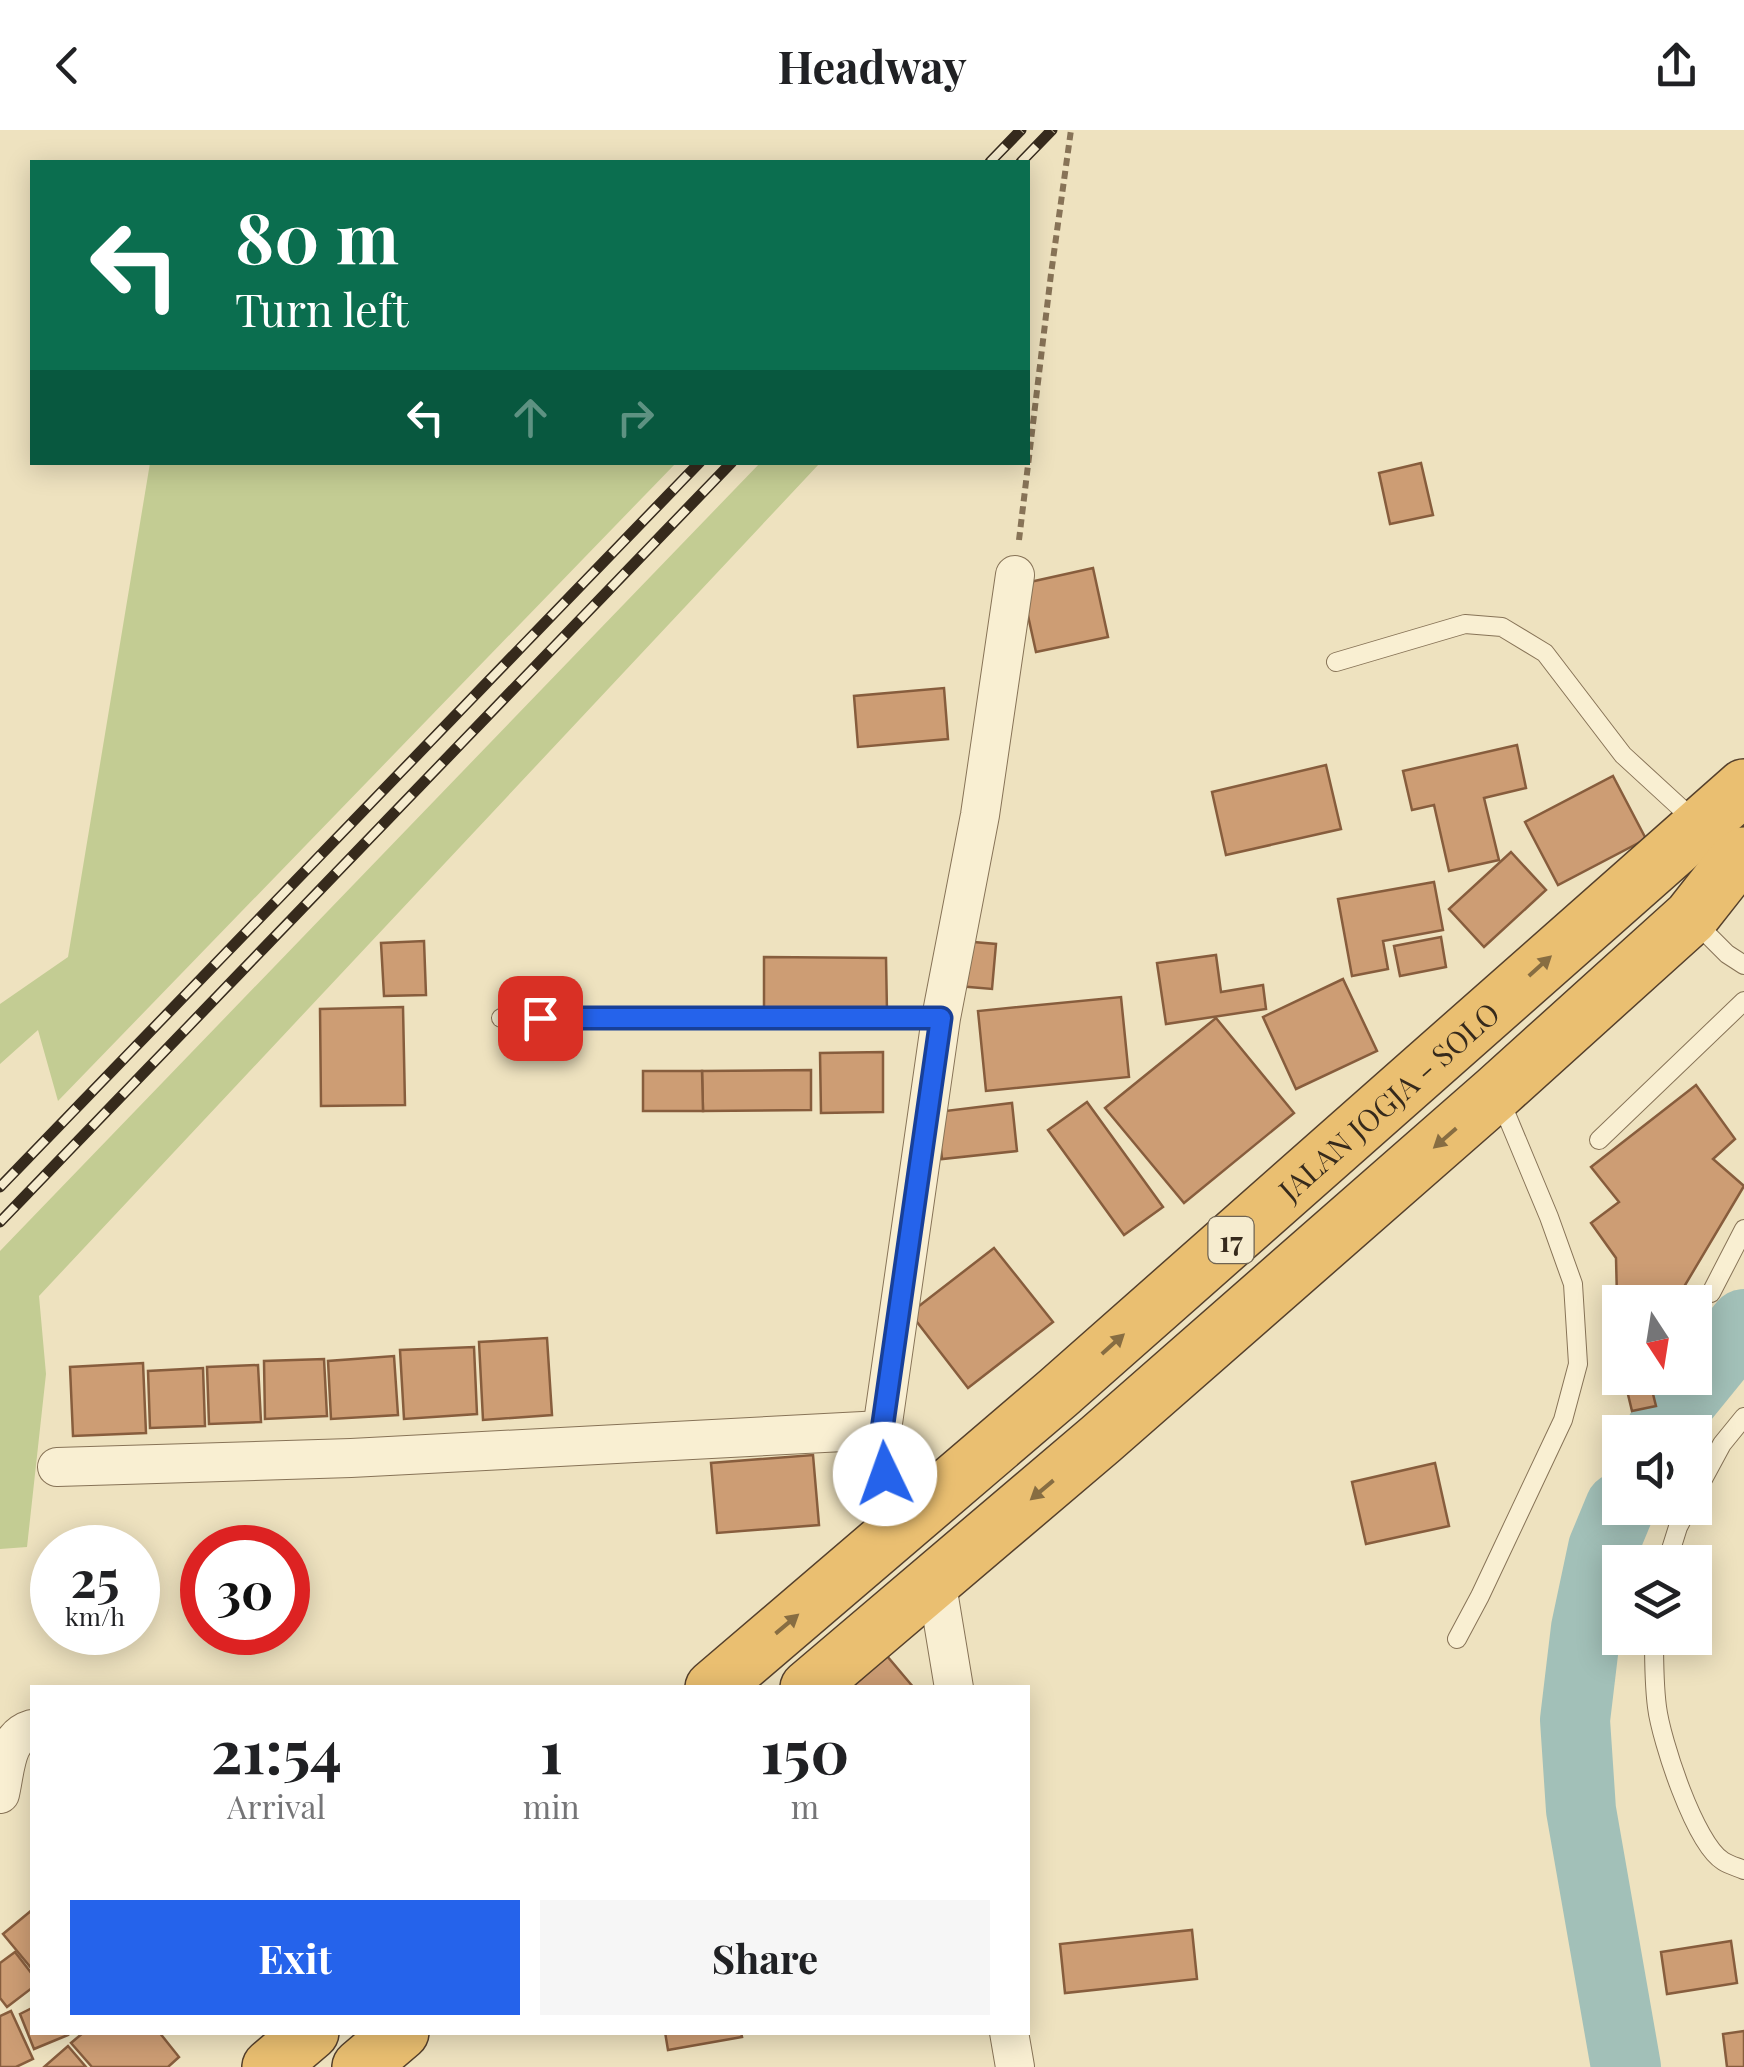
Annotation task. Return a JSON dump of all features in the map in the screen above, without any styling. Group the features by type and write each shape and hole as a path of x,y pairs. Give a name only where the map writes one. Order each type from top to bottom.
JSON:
{"highway":[{"name":"JALAN JOGJA - SOLO","path":"717,1685 1058,1393 1744,786"},
{"name":"17","path":"812,1685 1101,1439 1497,1092 1691,917 1744,855"},
{"path":"1058,1393 1101,1439"},
{"path":"270,2067 307,2035"},
{"path":"360,2067 397,2035"}],"street":[{"path":"910,1520 896,1502 885,1474 882,1430 941,1018 980,815 1015,575"},
{"path":"57,1467 351,1458 882,1430"},
{"path":"936,1579 954,1685"},
{"path":"0,1794 12,1742 30,1729"},
{"path":"1010,2035 1015,2067"}],"lane":[{"path":"1336,662 1465,624 1502,626 1544,653 1623,755 1699,825"},
{"path":"1691,917 1726,954 1744,966"},
{"path":"1598,1140 1744,1001"},
{"path":"501,1018 941,1018"},
{"path":"1457,1639 1563,1420 1578,1364 1573,1284 1497,1092"},
{"path":"1712,1291 1744,1229"},
{"path":"1712,1463 1744,1417"},
{"path":"1655,1655 1657,1710 1665,1744 1695,1824 1720,1860 1744,1870"}],"path":[{"path":"1030,450 1071,130"},
{"path":"1015,575 1028,465"}],"green space":[{"path":"150,465 674,465 58,1101 38,1030 0,1064 0,1004 68,957"},
{"path":"758,465 818,465 39,1296 46,1374 27,1547 0,1549 0,1251"}],"building":[{"path":"1421,463 1433,515 1390,524 1379,473"},
{"path":"1093,568 1108,637 1036,652 1021,584"},
{"path":"944,688 948,739 858,747 854,696"},
{"path":"1517,745 1526,788 1484,798 1499,860 1449,871 1434,805 1412,810 1403,771"},
{"path":"1326,765 1341,829 1226,855 1212,792"},
{"path":"1613,776 1646,839 1558,885 1525,822"},
{"path":"1511,852 1546,890 1484,947 1449,909"},
{"path":"1434,882 1443,930 1383,941 1388,969 1352,976 1338,899"},
{"path":"1441,937 1446,967 1400,976 1394,946"},
{"path":"424,941 426,995 384,996 381,943"},
{"path":"962,941 996,944 992,989 958,986"},
{"path":"1216,955 1221,992 1263,985 1266,1009 1166,1024 1157,963"},
{"path":"764,957 886,958 887,1012 764,1012"},
{"path":"1343,979 1377,1051 1296,1089 1263,1017"},
{"path":"1121,997 1129,1077 986,1091 978,1011"},
{"path":"403,1007 405,1105 321,1106 320,1009"},
{"path":"1216,1018 1294,1113 1184,1203 1105,1108"},
{"path":"883,1052 883,1112 821,1113 820,1053"},
{"path":"811,1070 811,1110 703,1111 702,1071"},
{"path":"643,1071 702,1071 703,1111 643,1111"},
{"path":"1696,1085 1735,1139 1713,1159 1744,1186 1685,1285 1617,1285 1616,1258 1591,1223 1619,1202 1591,1167"},
{"path":"1087,1102 1163,1207 1124,1235 1048,1130"},
{"path":"1012,1103 1017,1151 942,1159 937,1112"},
{"path":"994,1248 1053,1322 968,1388 910,1313"},
{"path":"547,1338 552,1415 483,1420 479,1342"},
{"path":"474,1347 477,1414 404,1419 400,1350"},
{"path":"394,1356 398,1415 331,1419 328,1361"},
{"path":"324,1359 327,1416 265,1419 264,1361"},
{"path":"143,1363 146,1433 73,1436 70,1367"},
{"path":"258,1365 261,1422 209,1424 207,1367"},
{"path":"203,1368 205,1426 150,1428 148,1371"},
{"path":"1628,1395 1653,1395 1656,1406 1632,1411"},
{"path":"813,1455 819,1525 717,1533 711,1463"},
{"path":"1435,1463 1449,1526 1366,1544 1352,1482"},
{"path":"887,1656 911,1685 854,1685"},
{"path":"30,1912 30,1967 3,1934"},
{"path":"1192,1930 1197,1979 1065,1993 1060,1944"},
{"path":"1731,1941 1737,1983 1667,1994 1661,1952"},
{"path":"15,1952 30,1971 30,1990 7,2007 0,1998 0,1963"},
{"path":"30,2009 30,2035 68,2035 34,2049 20,2014"},
{"path":"11,2011 33,2059 16,2067 0,2067 0,2016"},
{"path":"1744,2031 1744,2067 1727,2067 1723,2034"},
{"path":"80,2035 161,2035 179,2057 168,2067 92,2067 71,2043"},
{"path":"666,2035 742,2037 668,2050"},
{"path":"68,2046 86,2067 44,2067"}],"waterway":[{"path":"1672,1415 1744,1324"},
{"path":"1613,1525 1603,1548 1586,1628 1575,1720 1581,1810 1626,2067"}],"railway":[{"path":"992,160 1021,130"},
{"path":"1023,160 1052,130"},
{"path":"0,1187 697,465"},
{"path":"0,1222 729,465"}],"route":[{"path":"540,1018 941,1018 882,1430 885,1474"}]}
